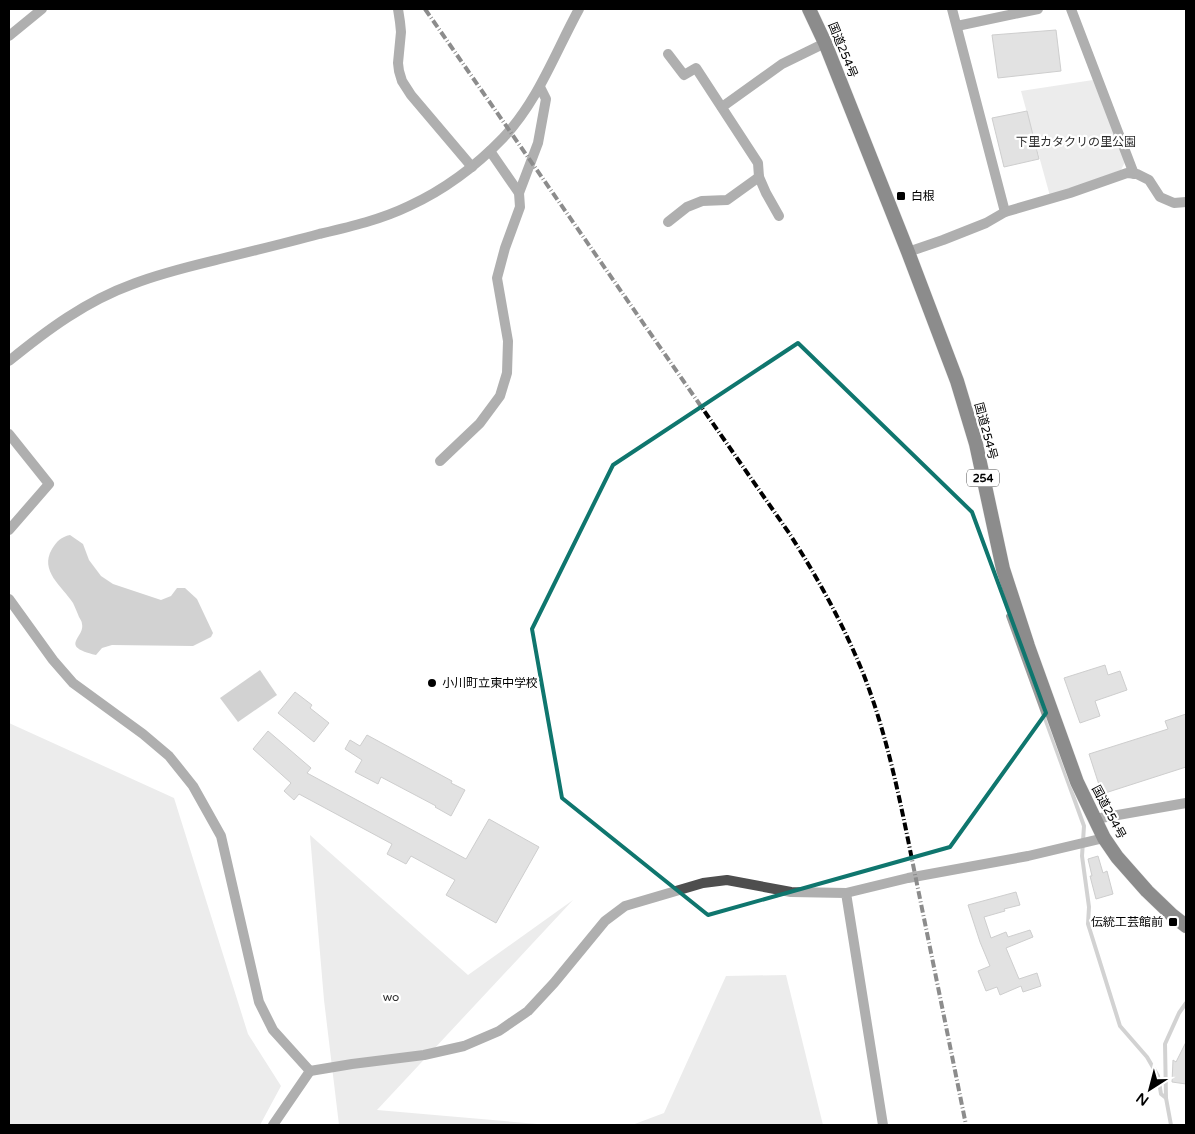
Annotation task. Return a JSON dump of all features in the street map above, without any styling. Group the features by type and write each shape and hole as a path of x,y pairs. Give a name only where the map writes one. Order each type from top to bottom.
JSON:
{"highway":[{"name":"国道254号","path":"809,9 825,43 957,381 976,444 1003,569 1028,646 1077,782 1104,838 1117,857 1147,892 1186,926"}],"street":[{"path":"9,36 42,9"},
{"path":"398,9 401,32 398,63 402,80 411,94 472,167"},
{"path":"10,357 72,314 119,289 168,272 377,219 410,206 436,192 472,167 514,125 540,88 579,9"},
{"path":"952,9 1005,212"},
{"path":"957,26 1038,9"},
{"path":"1071,9 1134,174"},
{"path":"722,107 782,64 825,43"},
{"path":"668,54 684,75 696,68 758,164 759,177 779,216"},
{"path":"440,460 480,423 500,396 507,374 508,341 497,278 504,248 520,206 519,192 538,142 546,99 540,88"},
{"path":"490,151 519,192"},
{"path":"908,252 986,223 1005,212 1070,193 1127,173 1149,180 1160,197 1174,203 1186,202"},
{"path":"668,222 687,207 702,201 726,200 759,177"},
{"path":"9,434 50,484 9,530"},
{"path":"9,599 53,660 73,682 169,756 194,786 220,836 259,1002 273,1030 310,1071"},
{"path":"1095,819 1186,803"},
{"path":"273,1125 310,1071 464,1046 499,1031 528,1011 554,983 605,921 625,906 703,883 727,880 791,892 846,893 908,878 1028,856 1104,838"},
{"path":"846,893 883,1125"}],"highlighted area":[{"path":"798,343 972,512 1046,713 950,847 708,915 562,798 532,629 613,465"}],"green space":[{"name":"下里カタクリの里公園","path":"1093,80 1125,162 1121,170 1050,196 1021,91"},
{"path":"9,723 174,798 248,1034 281,1086 260,1125 9,1125"},
{"name":"wo","path":"310,835 468,975 573,900 377,1110 549,1125 339,1125 324,1000"},
{"path":"786,975 823,1125 632,1125 664,1113 726,976"}],"shaded area":[{"path":"70,535 83,544 89,560 101,576 113,584 161,600 171,596 177,588 185,588 197,599 213,633 211,637 193,646 112,645 102,648 96,655 78,648 76,641 82,629 82,622 73,603 54,578 48,564 52,549 62,538"},
{"path":"260,670 277,695 238,722 220,698"}],"building":[{"path":"1056,30 1061,71 998,78 992,35"},
{"path":"1027,111 1039,159 1004,167 992,118"},
{"path":"1105,665 1108,675 1120,671 1127,690 1095,701 1100,716 1080,723 1064,678"},
{"path":"295,692 312,705 310,708 329,723 314,742 278,713"},
{"path":"1186,714 1186,767 1102,794 1089,754 1168,729 1165,721"},
{"path":"268,731 311,768 307,773 466,859 489,819 539,847 496,923 446,895 455,880 411,856 406,864 387,854 392,844 299,794 294,800 284,791 291,783 253,749"},
{"path":"367,735 465,790 451,816 381,777 378,784 355,772 362,760 345,749 350,740 360,746"},
{"path":"1098,856 1103,873 1107,871 1113,894 1096,899 1088,859"},
{"path":"1016,892 1020,905 984,917 991,938 1006,932 1008,937 1030,930 1033,937 1006,948 1019,979 1037,973 1041,986 1023,992 1021,986 1000,995 997,987 986,991 978,971 990,966 968,905"},
{"path":"1186,1042 1186,1084 1172,1082 1173,1060 1176,1062"}],"waterway":[{"path":"1008,616 1084,826 1082,856 1089,907 1088,924 1120,1026 1147,1057 1158,1076 1161,1094 1166,1098"},
{"path":"1171,1125 1166,1098 1165,1044 1179,1013 1186,1003"}],"railway":[{"path":"425,9 789,533 820,584 847,637 872,699 895,780 966,1125"}],"place":[{"name":"白根","path":"901,196"},
{"name":"小川町立東中学校","path":"432,683"},
{"name":"伝統工芸館前","path":"1173,922"}]}
